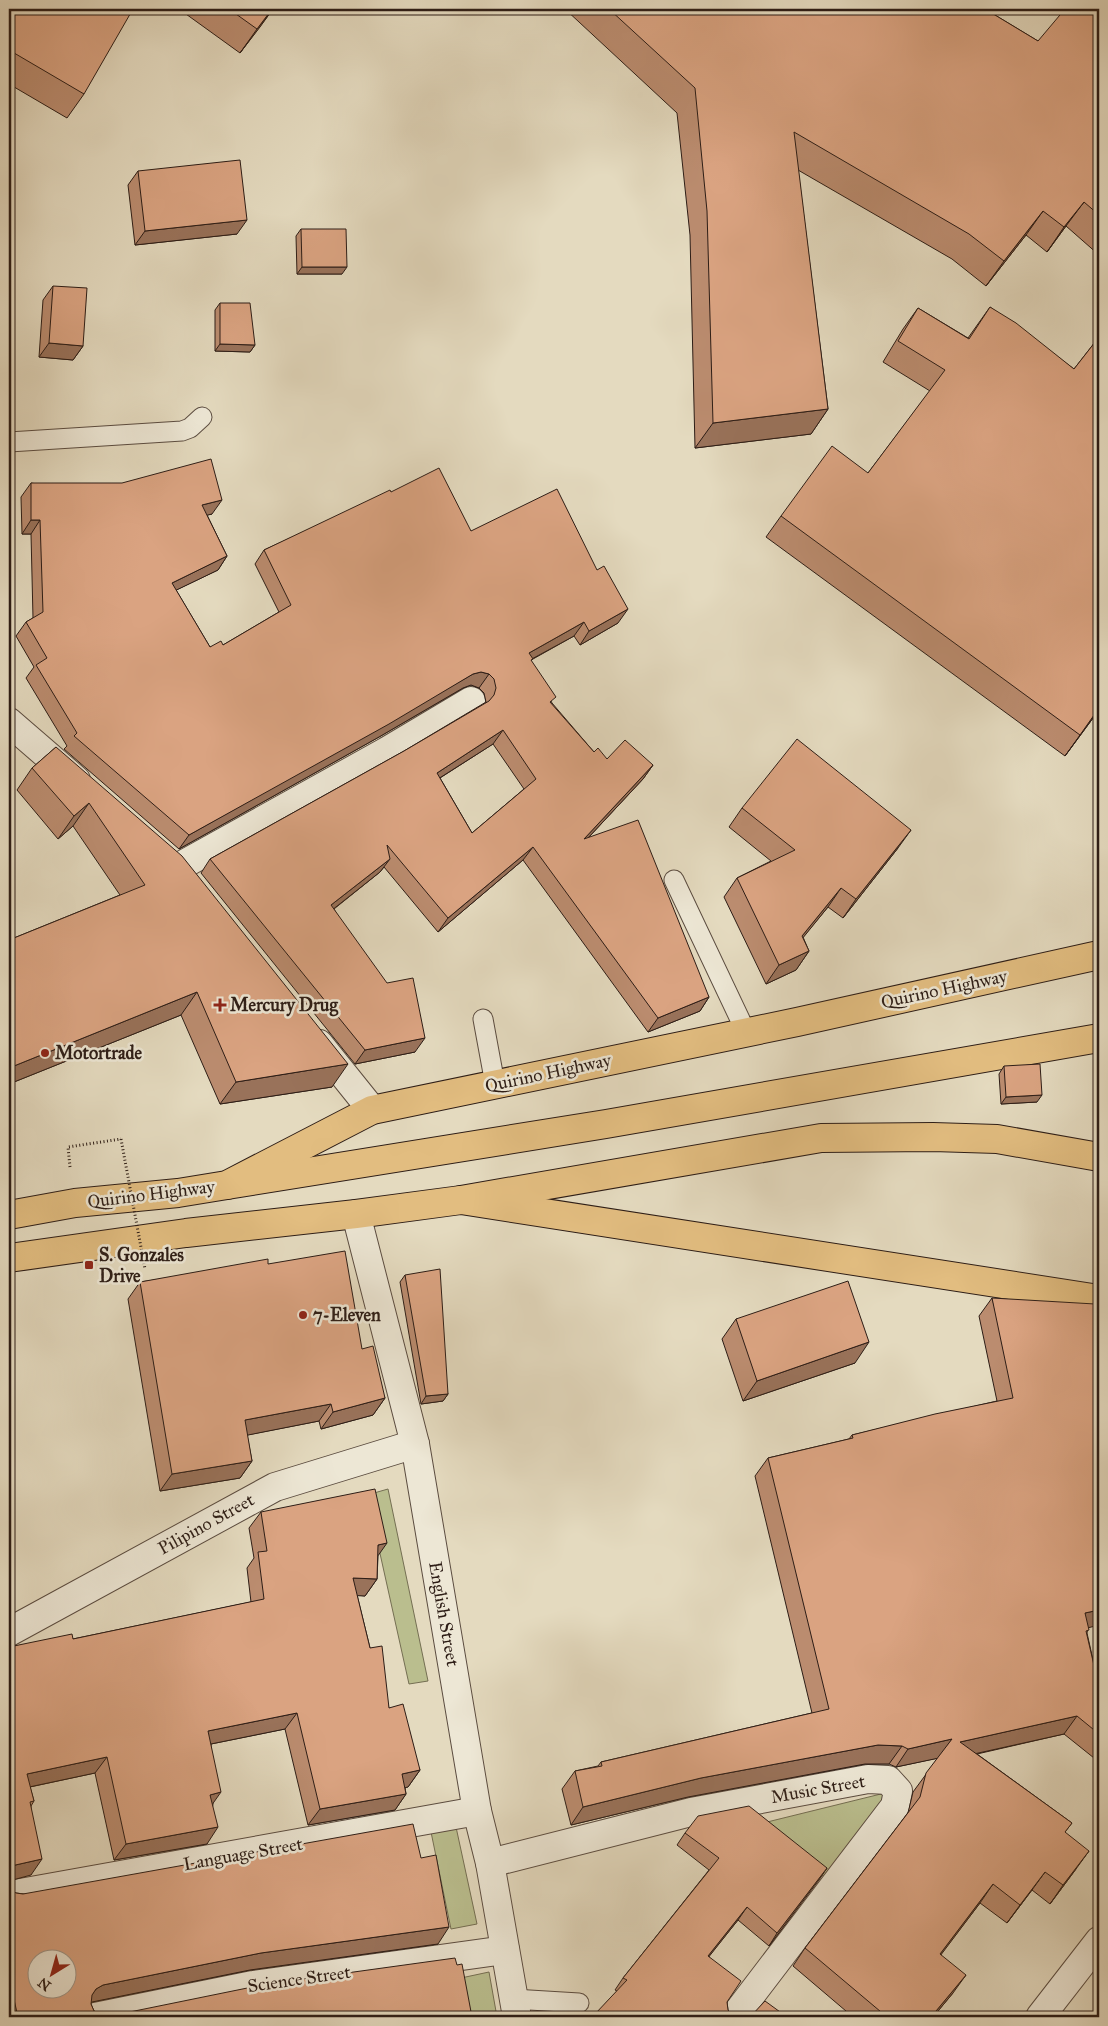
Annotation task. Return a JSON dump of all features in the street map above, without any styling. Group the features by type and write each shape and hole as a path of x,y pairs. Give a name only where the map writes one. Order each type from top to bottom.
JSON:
{"main road":[{"name":"Quirino Highway","path":"9,1215 75,1203 178,1193 227,1185 372,1110 746,1032 1099,955"},
{"path":"227,1185 606,1124 1099,1038"},
{"path":"9,1258 186,1232 356,1214 461,1200 821,1138 933,1137 997,1139 1099,1157"},
{"path":"461,1200 539,1214 1099,1299"}],"street":[{"path":"177,868 387,751 471,701"},
{"path":"9,722 99,799"},
{"path":"156,849 177,868 196,891"},
{"path":"305,1027 372,1110"},
{"name":"English Street","path":"356,1214 415,1444 477,1810 490,1863 515,2008"},
{"name":"Pilipino Street","path":"9,1632 275,1487 415,1444"},
{"name":"Music Street","path":"490,1863 691,1812 868,1779 888,1780 898,1792 895,1806 734,2017"},
{"name":"Language Street","path":"9,1895 477,1810"},
{"path":"1040,2017 1099,1941"},
{"name":"Science Street","path":"95,2017 254,1984 505,1950"}],"lane":[{"path":"9,442 182,431 190,428 202,417"},
{"path":"674,880 746,1032"},
{"path":"483,1019 495,1084"},
{"path":"515,2008 578,2003"}],"path":[{"path":"68,1147 121,1139 145,1269"}],"green space":[{"path":"388,1489 428,1681 409,1684 367,1495"},
{"path":"893,1791 831,1882 755,1825"},
{"path":"456,1827 477,1924 451,1929 431,1832"},
{"path":"489,1972 497,2017 469,2017 461,1978"}],"building":[{"path":"9,9 133,9 84,94 9,50"},
{"path":"229,9 272,9 257,29"},
{"path":"609,9 985,9 1038,41 1065,9 1099,9 1099,215 1084,202 1064,227 1043,211 1004,261 969,234 794,132 828,409 713,423 707,211 695,88"},
{"path":"240,160 247,220 145,231 138,171"},
{"path":"301,229 346,229 347,267 302,267"},
{"path":"53,286 87,288 83,346 49,343"},
{"path":"220,303 250,303 255,345 220,344"},
{"path":"990,307 1016,323 1074,369 1099,337 1099,708 1080,735 781,516 832,446 868,473 945,370 898,341 918,308 969,339"},
{"path":"211,459 222,500 202,505 227,556 172,583 210,647 221,641 223,645 291,605 264,550 390,490 391,492 439,468 471,531 557,489 597,570 604,566 628,609 589,631 584,622 529,653 533,659 531,660 556,697 550,702 594,752 598,748 607,759 625,740 653,765 584,839 638,820 709,997 658,1018 533,847 448,918 387,845 390,859 331,905 387,983 413,978 425,1038 365,1050 210,859 404,751 489,701 494,695 496,688 494,679 489,674 481,672 473,674 389,724 189,835 74,736 77,733 36,665 47,658 26,622 43,612 40,520 31,520 31,483 122,483","holes":["503,730 536,779 472,833 437,773"]},
{"path":"797,739 911,830 856,899 841,888 802,936 809,951 779,965 737,878 795,850 742,808"},
{"path":"56,747 182,856 348,1064 236,1082 197,992 9,1068 9,940 145,885 89,803 74,816 32,768"},
{"path":"1040,1064 1042,1095 1006,1097 1004,1066"},
{"path":"345,1251 362,1349 373,1346 385,1398 333,1412 331,1404 245,1420 252,1461 172,1474 140,1282 268,1259 268,1264"},
{"path":"440,1269 448,1394 426,1396 405,1275"},
{"path":"848,1281 869,1342 757,1381 736,1319"},
{"path":"992,1298 1095,1304 1099,1308 1099,1610 1085,1613 1089,1630 1086,1631 1099,1687 1099,1734 1077,1716 960,1742 1072,1823 1065,1832 1089,1851 1063,1885 1045,1872 1020,1905 993,1884 940,1954 966,1975 931,2017 887,2017 805,1948 920,1797 926,1773 952,1739 908,1749 902,1746 878,1745 701,1778 583,1807 575,1771 602,1766 601,1762 829,1709 768,1458 853,1438 852,1435 935,1414 1013,1398"},
{"path":"375,1489 387,1543 378,1545 377,1579 353,1578 370,1648 382,1646 389,1708 403,1704 420,1770 402,1774 406,1794 320,1809 297,1713 208,1731 221,1792 210,1795 218,1827 126,1844 107,1757 27,1774 34,1801 30,1802 42,1859 11,1866 9,1869 9,1647 72,1634 73,1639 264,1599 258,1552 267,1551 261,1512"},
{"path":"749,1806 827,1868 777,1933 747,1907 708,1956 741,1981 727,2002 728,2010 733,2017 598,2017 595,2014 627,1980 623,1978 719,1858 685,1833 698,1816"},
{"path":"413,1824 421,1858 436,1855 449,1927 261,1953 103,1985 96,1989 92,1995 91,2004 94,2011 101,2015 110,2016 267,1984 455,1958 457,1965 462,1964 472,2017 18,2017 9,1982 9,1889 23,1894"},
{"path":"765,2001 787,2017 750,2017"}],"place":[{"name":"Mercury Drug","path":"220,1005"},
{"name":"Motortrade","path":"45,1053"},
{"name":"S. Gonzales Drive","path":"89,1265"},
{"name":"7-Eleven","path":"303,1315"}]}
